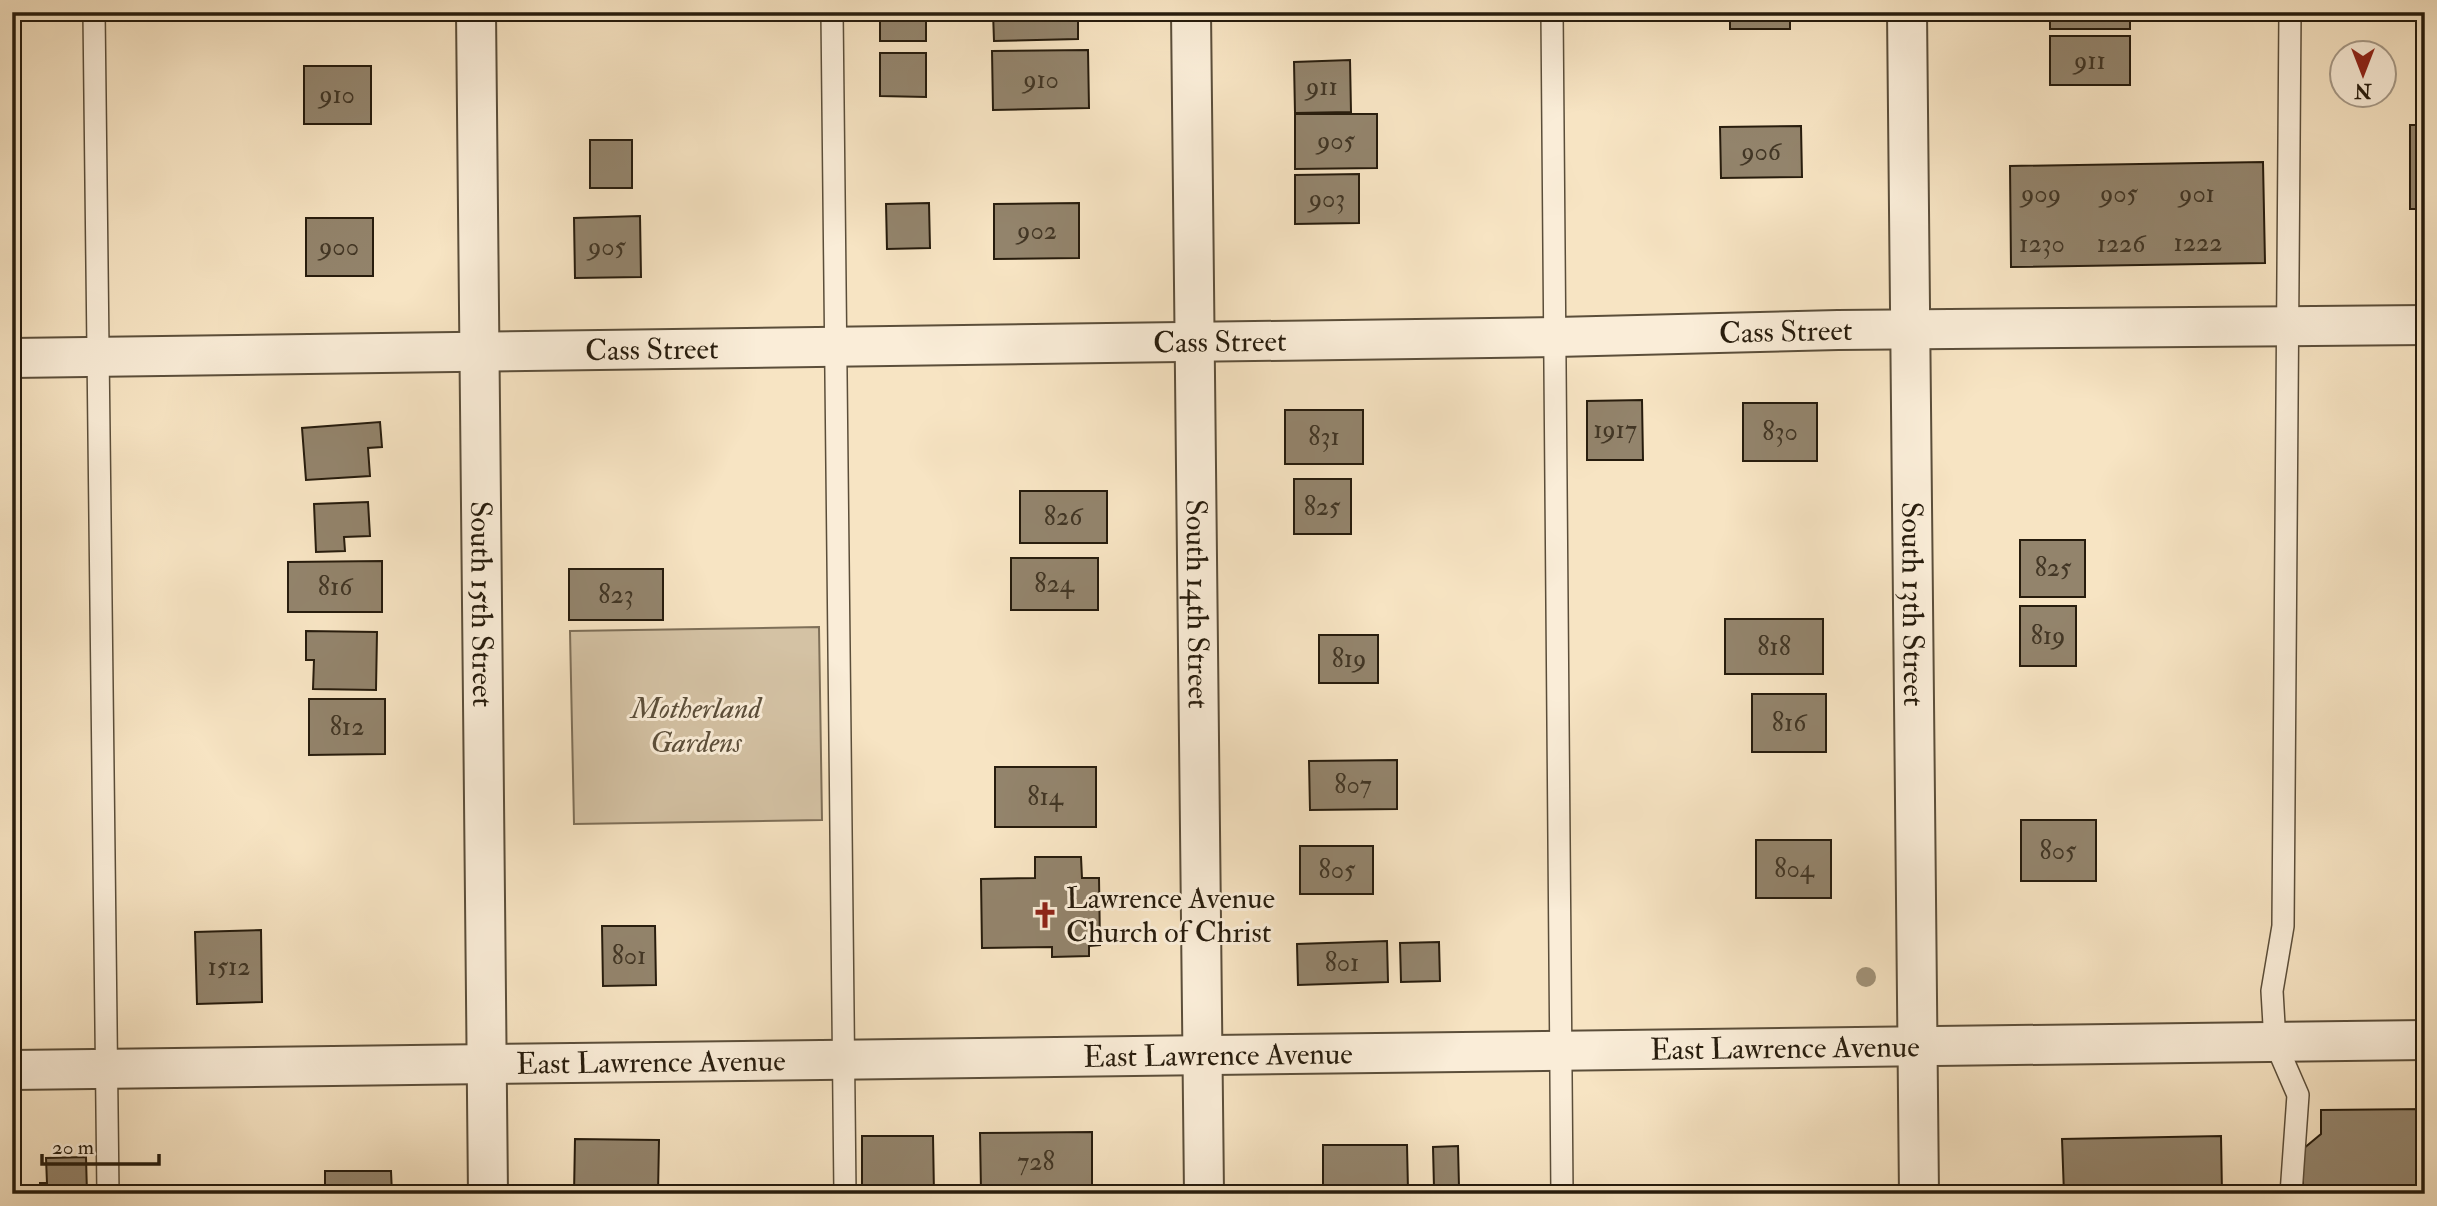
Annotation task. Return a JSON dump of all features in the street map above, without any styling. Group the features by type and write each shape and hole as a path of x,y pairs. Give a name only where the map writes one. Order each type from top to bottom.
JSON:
{"street":[{"name":"South 15th Street","path":"476,12 488,1194"},
{"name":"South 14th Street","path":"1191,12 1203,1194"},
{"name":"South 13th Street","path":"1907,12 1919,1194"},
{"name":"Cass Street","path":"12,358 1556,337 1910,329 2425,325"},
{"name":"East Lawrence Avenue","path":"12,1070 2425,1040"}],"lane":[{"path":"94,12 108,1194"},
{"path":"832,12 845,1194"},
{"path":"1552,12 1562,1194"},
{"path":"2290,12 2283,926 2272,991 2275,1042 2298,1095 2291,1194"}],"green space":[{"name":"Motherland Gardens","path":"819,627 822,820 574,824 570,631"}],"building":[{"path":"880,12 926,12 926,41 880,41"},
{"path":"993,12 1078,12 1078,39 994,41"},
{"path":"1730,12 1790,12 1790,29 1730,29"},
{"path":"2050,12 2130,12 2130,29 2050,29"},
{"path":"2050,36 2130,36 2130,85 2050,85"},
{"path":"1088,50 1089,108 993,110 992,51"},
{"path":"880,53 926,53 926,97 880,96"},
{"path":"1350,60 1351,112 1295,113 1294,62"},
{"path":"304,66 371,66 371,124 304,124"},
{"path":"1295,114 1377,114 1377,168 1295,169"},
{"path":"2410,125 2425,125 2425,209 2410,209"},
{"path":"1801,126 1802,177 1721,178 1720,127"},
{"path":"590,140 632,140 632,188 590,188"},
{"path":"2263,162 2265,263 2011,267 2010,166"},
{"path":"1359,174 1359,223 1295,224 1295,175"},
{"path":"929,203 930,248 887,249 886,204"},
{"path":"1079,203 1079,258 994,259 994,204"},
{"path":"640,216 641,277 575,278 574,218"},
{"path":"306,218 373,218 373,276 306,276"},
{"path":"1642,400 1643,460 1587,460 1587,401"},
{"path":"1743,403 1817,403 1817,461 1743,461"},
{"path":"1285,410 1363,410 1363,464 1285,464"},
{"path":"380,422 382,447 368,448 370,476 306,480 302,428"},
{"path":"1294,479 1351,479 1351,534 1294,534"},
{"path":"1020,491 1107,491 1107,543 1020,543"},
{"path":"368,502 370,536 344,537 345,551 316,552 314,504"},
{"path":"2020,540 2085,540 2085,597 2020,597"},
{"path":"1011,558 1098,558 1098,610 1011,610"},
{"path":"382,561 382,612 288,612 288,562"},
{"path":"569,569 663,569 663,620 569,620"},
{"path":"2020,606 2076,606 2076,666 2020,666"},
{"path":"1725,619 1823,619 1823,674 1725,674"},
{"path":"306,631 377,632 376,690 313,689 314,660 306,660"},
{"path":"1319,635 1378,635 1378,683 1319,683"},
{"path":"1752,694 1826,694 1826,752 1752,752"},
{"path":"309,699 385,699 385,754 309,755"},
{"path":"1397,760 1397,809 1310,810 1309,761"},
{"path":"995,767 1096,767 1096,827 995,827"},
{"path":"2021,820 2096,820 2096,881 2021,881"},
{"path":"1756,840 1831,840 1831,898 1756,898"},
{"path":"1300,846 1373,846 1373,894 1300,894"},
{"path":"1035,857 1081,857 1082,878 1099,878 1100,945 1089,946 1089,956 1052,957 1052,947 982,948 981,879 1035,878"},
{"path":"602,926 655,926 656,985 603,986"},
{"path":"261,930 262,1002 197,1004 195,932"},
{"path":"1387,941 1388,982 1298,985 1297,944"},
{"path":"1439,942 1440,981 1401,982 1400,943"},
{"path":"2425,1109 2425,1194 2303,1194 2303,1149 2321,1134 2321,1110"},
{"path":"1092,1132 1092,1192 981,1192 980,1133"},
{"path":"862,1136 933,1136 934,1194 862,1194"},
{"path":"2221,1136 2222,1194 2064,1194 2062,1139"},
{"path":"575,1139 659,1140 658,1194 574,1194"},
{"path":"1323,1145 1407,1145 1408,1190 1323,1190"},
{"path":"1458,1146 1459,1187 1434,1188 1433,1147"},
{"path":"86,1157 87,1194 40,1194 40,1183 47,1183 46,1158"},
{"path":"325,1171 391,1171 392,1194 325,1194"}],"place":[{"name":"Lawrence Avenue Church of Christ","path":"1045,915"}]}
